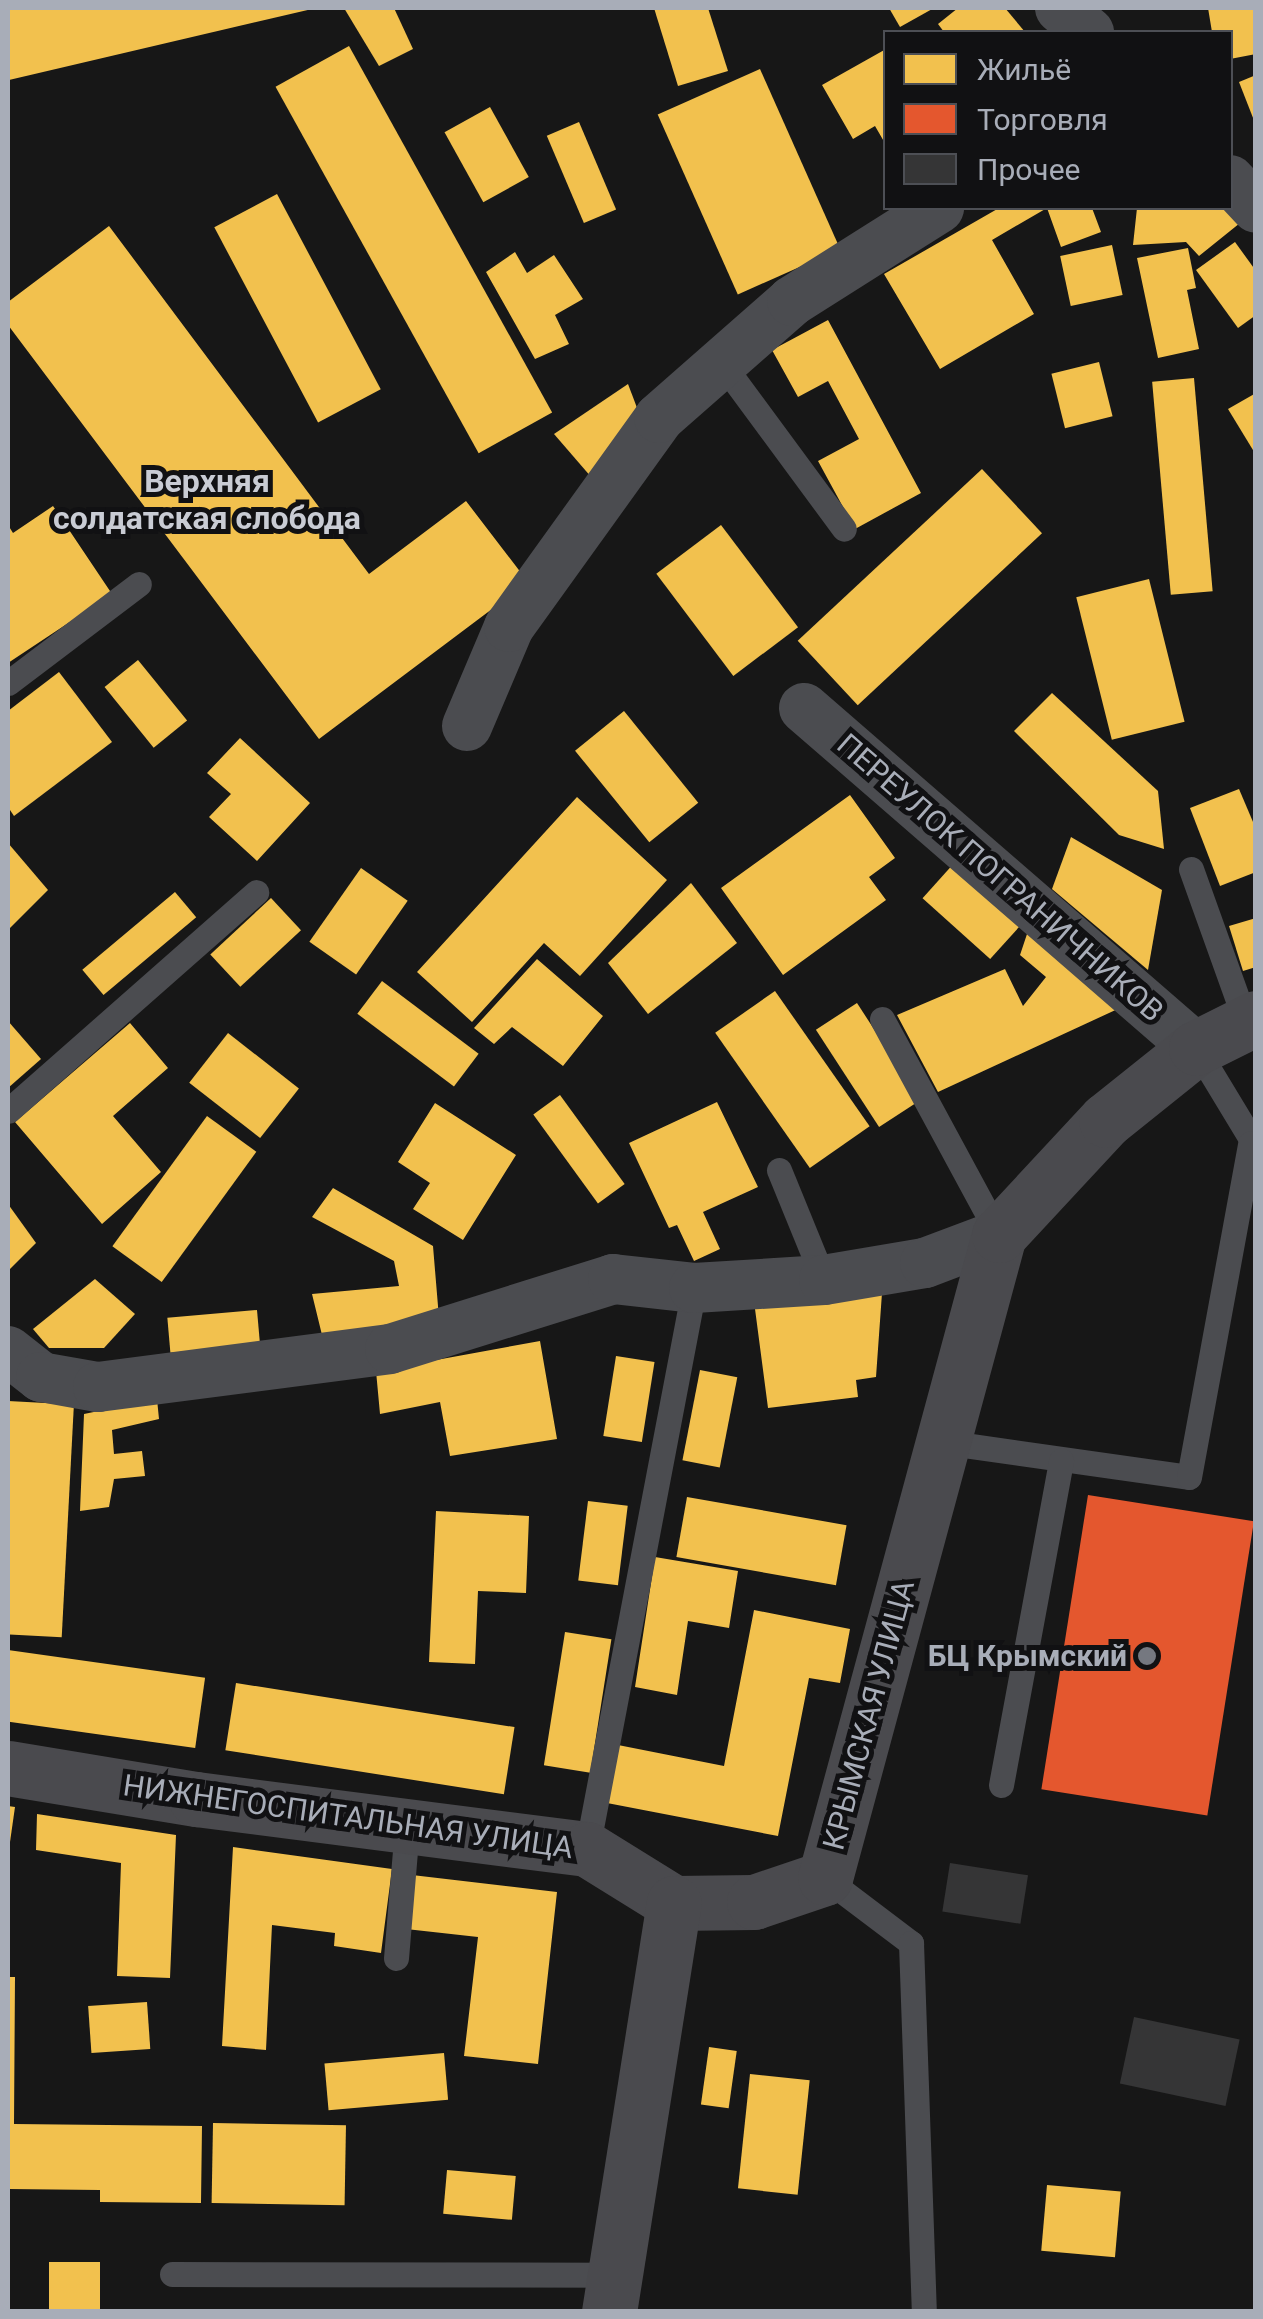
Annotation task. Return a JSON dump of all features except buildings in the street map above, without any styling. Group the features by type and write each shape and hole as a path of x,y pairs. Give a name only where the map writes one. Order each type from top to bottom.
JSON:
{"street":[{"path":"1060,8 1087,30"},
{"path":"1233,183 1256,208"},
{"path":"467,726 509,627 658,418 792,301 935,210"},
{"name":"ПЕРЕУЛОК ПОГРАНИЧНИКОВ","path":"804,708 1196,1048"},
{"path":"8,1352 41,1377 98,1387 390,1349 613,1279 694,1288 824,1280 925,1263 999,1235 1106,1120 1196,1048 1251,1020"},
{"name":"КРЫМСКАЯ УЛИЦА","path":"674,1904 754,1902 825,1878 999,1235"},
{"name":"НИЖНЕГОСПИТАЛЬНАЯ УЛИЦА","path":"8,1768 587,1849 674,1904"},
{"path":"612,2293 674,1904"}],"lane":[{"path":"721,362 844,529"},
{"path":"8,684 140,584"},
{"path":"1191,868 1251,1020"},
{"path":"8,1110 256,892"},
{"path":"882,1019 999,1235"},
{"path":"943,1442 1188,1477 1252,1146 1196,1048"},
{"path":"778,1170 824,1280"},
{"path":"587,1849 694,1288"},
{"path":"1001,1785 1061,1460"},
{"path":"396,1958 407,1826"},
{"path":"825,1878 911,1943 924,2312"},
{"path":"172,2274 612,2293"}],"place":[{"name":"БЦ Крымский","path":"1147,1656"}],"district":[{"name":"Верхняя солдатская слобода","path":"207,500"}]}
